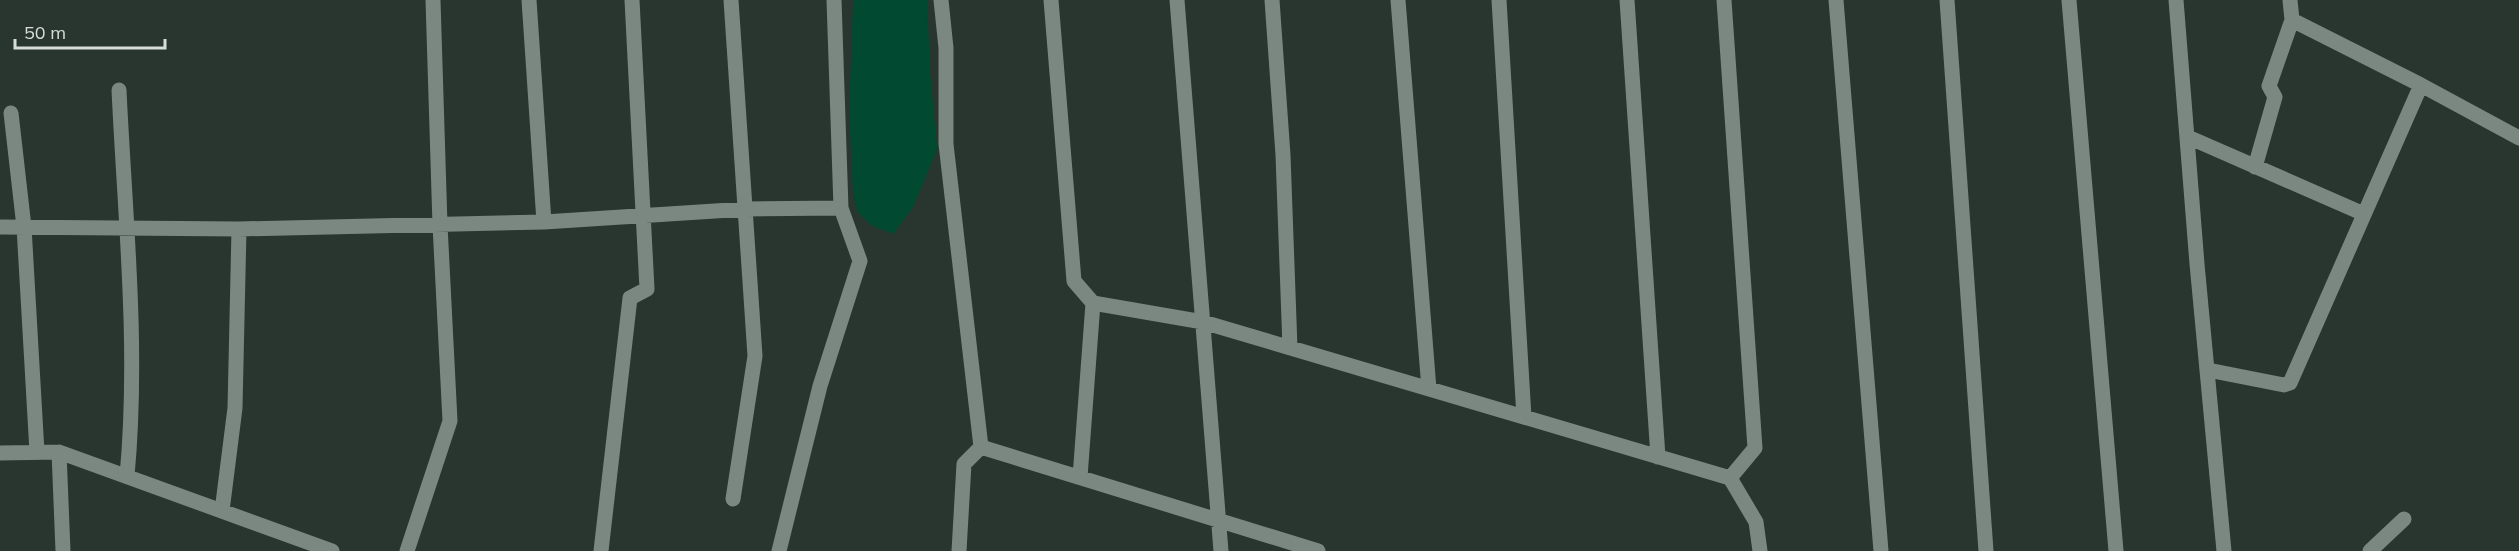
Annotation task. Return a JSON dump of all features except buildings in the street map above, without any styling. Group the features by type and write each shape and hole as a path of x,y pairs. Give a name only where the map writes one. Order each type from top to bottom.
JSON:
{"street":[{"path":"407,551 450,421 440,225 433,0"},
{"path":"529,0 544,222"},
{"path":"601,551 630,298 647,289 632,0"},
{"path":"731,0 755,356 733,499"},
{"path":"779,551 820,386 860,261 841,208 834,0"},
{"path":"941,0 946,48 946,144 981,447"},
{"path":"1051,0 1074,281 1093,303 1203,322 1730,478 1756,522 1760,551"},
{"path":"1177,0 1221,551"},
{"path":"1272,0 1284,155 1290,348"},
{"path":"1398,0 1429,389"},
{"path":"1499,0 1524,417"},
{"path":"1627,0 1658,457"},
{"path":"1724,0 1755,448 1730,478"},
{"path":"1836,0 1881,551"},
{"path":"1947,0 1986,551"},
{"path":"2069,0 2116,551"},
{"path":"2176,0 2197,264 2224,551"},
{"path":"2255,166 2275,97 2270,86 2292,21 2290,0"},
{"path":"2292,21 2421,85 2519,138"},
{"path":"2208,370 2284,385 2290,382 2421,85"},
{"path":"119,90 127,228 132,416 127,476"},
{"path":"11,112 24,227 37,452"},
{"path":"2188,137 2364,214"},
{"path":"0,227 239,229 440,225 544,222 746,209 841,208"},
{"path":"222,511 236,408 239,229"},
{"path":"1080,477 1093,303"},
{"path":"981,447 1318,551"},
{"path":"958,551 964,464 981,447"},
{"path":"60,452 63,551"},
{"path":"0,453 60,452 222,511 312,547 332,551"},
{"path":"2370,551 2404,519"}],"green space":[{"path":"853,0 927,0 930,73 937,149 913,207 893,234 872,226 857,212 853,195 849,111"}]}
